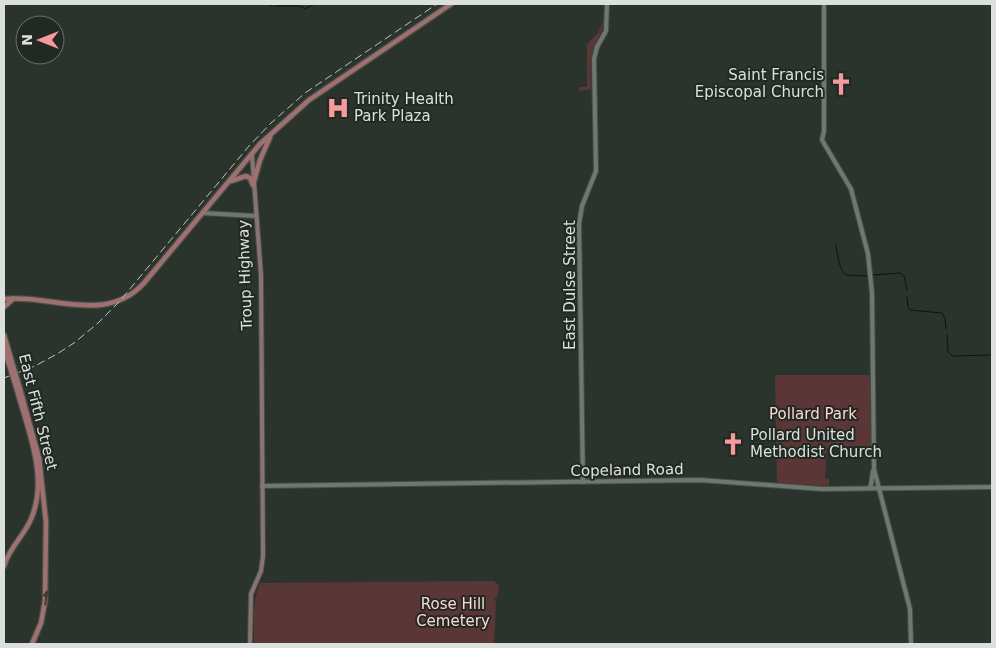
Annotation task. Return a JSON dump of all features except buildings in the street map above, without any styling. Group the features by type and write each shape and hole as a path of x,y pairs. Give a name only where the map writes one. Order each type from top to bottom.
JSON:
{"main road":[{"path":"4,295 14,298 93,306 107,305 123,300 142,286 271,134 309,100 451,4"},
{"path":"253,185 260,160 271,134"},
{"name":"Troup Highway","path":"250,644 251,594 261,570 262,556 261,275 252,155"},
{"path":"229,182 246,176 250,178 253,185"},
{"path":"4,299 14,298"},
{"path":"4,307 14,298"},
{"name":"East Fifth Street","path":"4,335 8,344 11,366"},
{"path":"4,349 18,390"},
{"name":"East Fifth Street","path":"4,566 9,552 29,525 37,502 38,479 18,390"},
{"name":"East Fifth Street","path":"18,390 39,458 46,522 45,601 40,623 32,644"}],"street":[{"name":"East Dulse Street","path":"583,482 579,224 582,206 596,171 594,62 596,49 606,31 607,4"},
{"path":"824,4 824,121 822,140 850,190 868,254 872,301 874,469 872,485 869,489"},
{"path":"203,213 256,216"},
{"path":"874,469 910,610 911,644"},
{"name":"Copeland Road","path":"262,486 700,480 816,488 992,487"}],"green space":[{"path":"603,21 602,30 591,58 591,89 579,91 579,87 587,87 587,44 598,33"},
{"name":"Pollard Park","path":"775,375 870,375 871,448 827,448 825,478 829,479 829,486 779,483 777,481"},
{"name":"Rose Hill Cemetery","path":"494,581 499,586 497,598 494,600 496,601 494,644 254,644 255,605 260,583"}],"waterway":[{"path":"268,4 272,6"},
{"path":"275,6 300,6 305,9 315,4"},
{"path":"836,245 843,272 846,275 867,276"},
{"path":"873,275 900,273 904,276 907,290"},
{"path":"907,297 910,310 942,313 946,329"},
{"path":"947,335 948,352 953,356 992,355"}],"railway":[{"path":"4,378 35,366 57,354 98,323 119,302 249,146 271,123 305,93 437,4"}],"place":[{"name":"Saint Francis Episcopal Church","path":"841,84"},
{"name":"Trinity Health Park Plaza","path":"338,108"},
{"name":"Pollard United Methodist Church","path":"733,444"}]}
